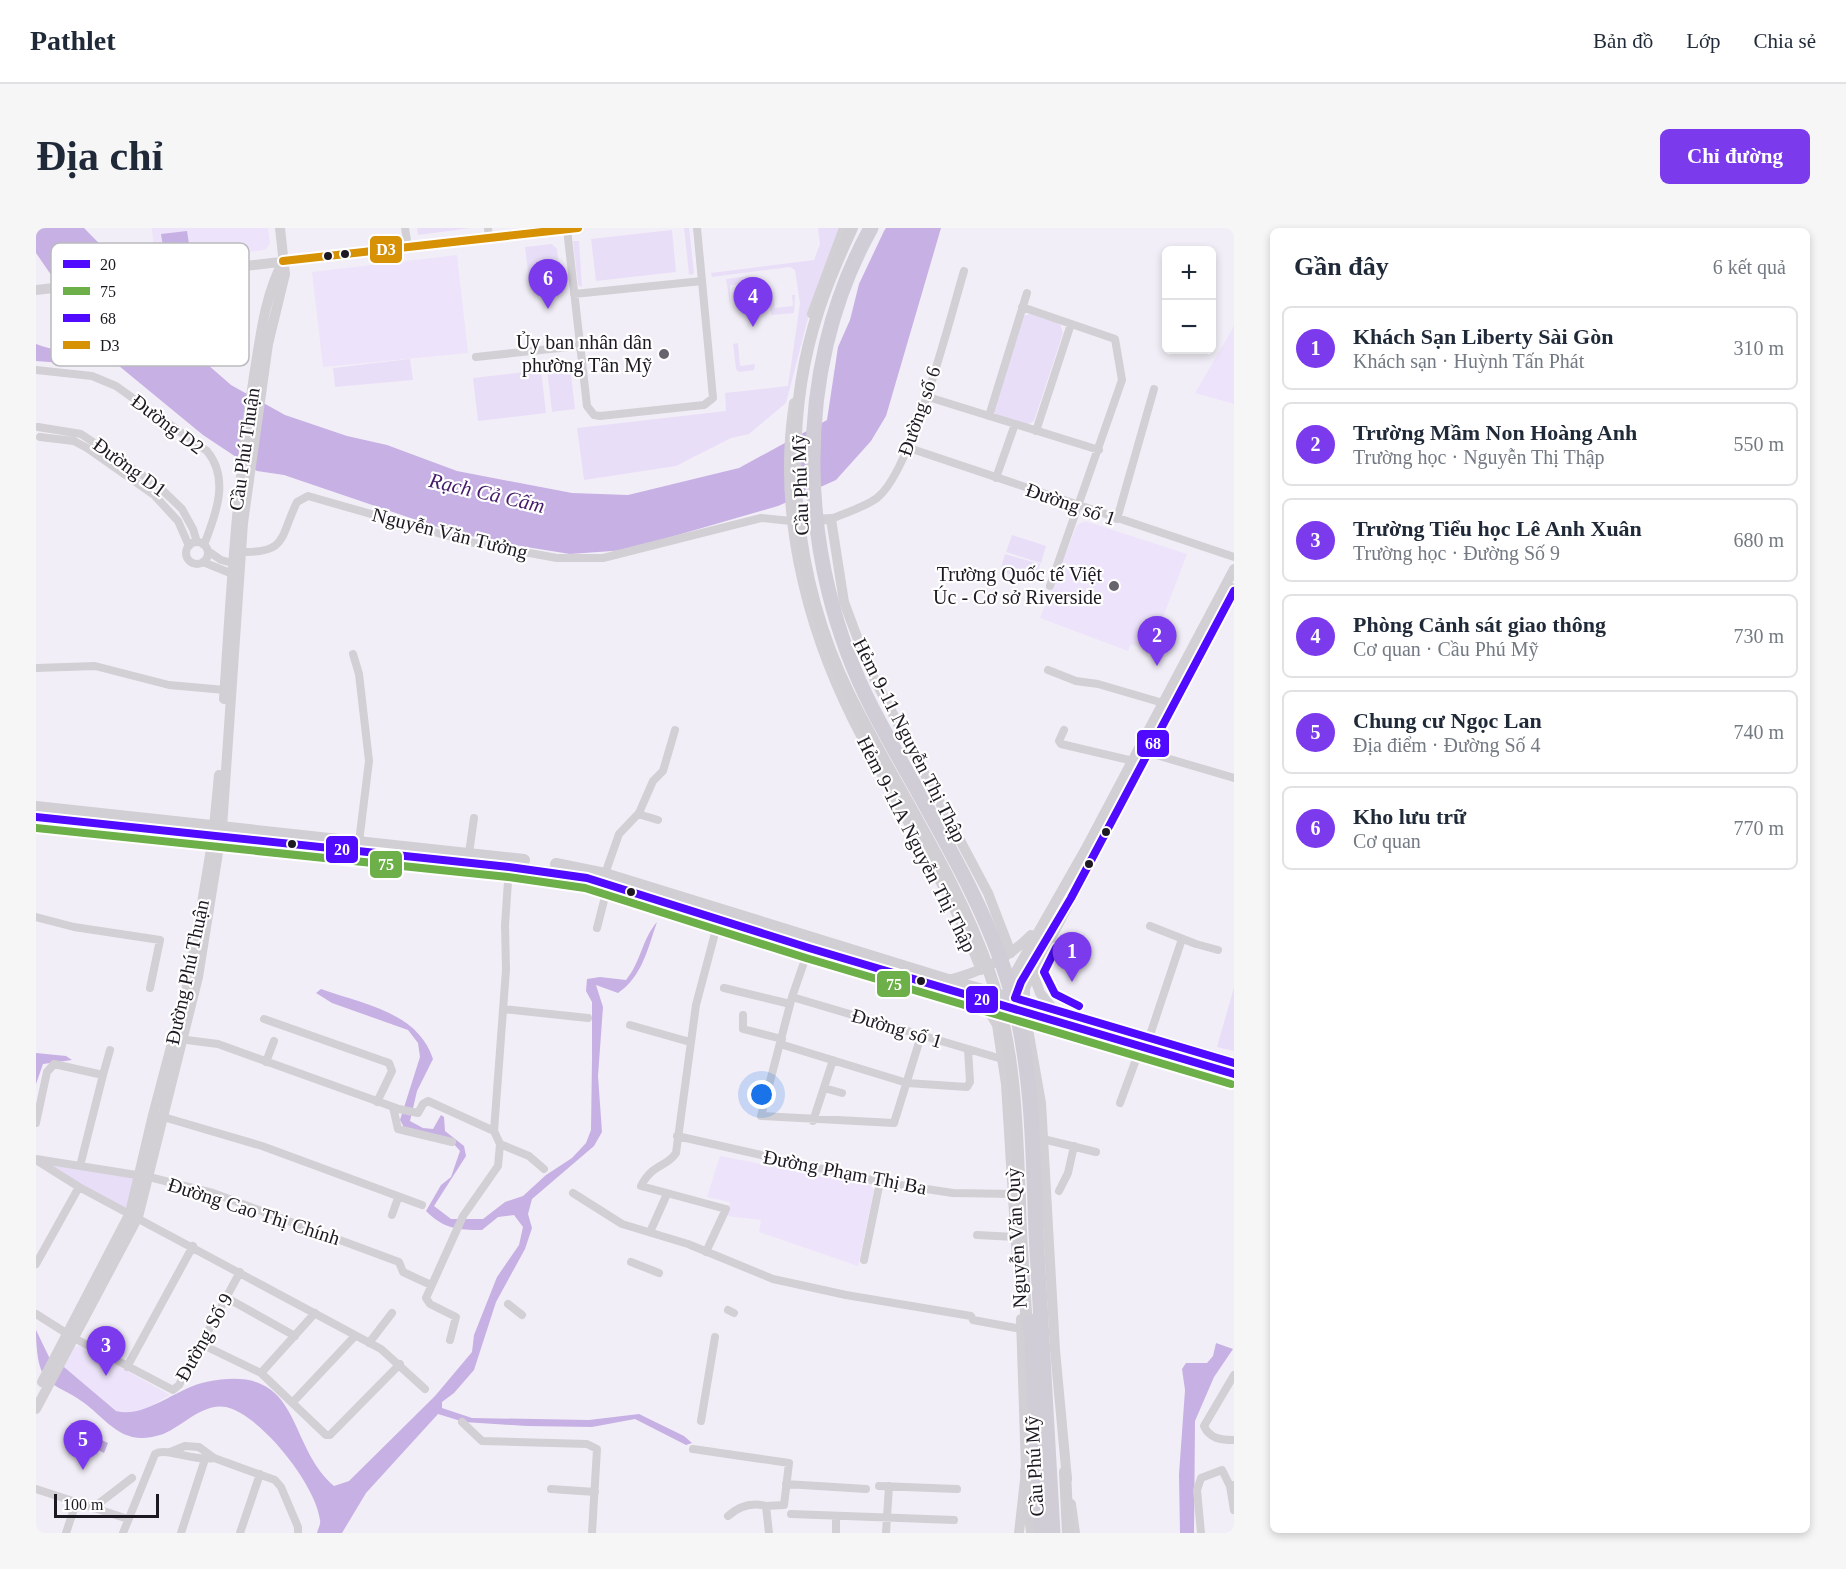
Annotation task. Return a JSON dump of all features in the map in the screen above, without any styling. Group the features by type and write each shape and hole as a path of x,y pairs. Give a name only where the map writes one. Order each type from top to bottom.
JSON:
{"highway":[{"name":"Cầu Phú Mỹ","path":"861,228 832,297 810,386 804,470 809,538 820,596 838,654 865,712 967,905 994,972 1009,1025 1019,1082 1042,1533"},
{"name":"Cầu Phú Mỹ","path":"873,228 845,288 824,365 813,459 819,541 830,599 865,693 976,903 1014,1002 1028,1081 1054,1533"}],"main road":[{"name":"Cầu Phú Mỹ","path":"852,228 819,309 808,352 797,427 797,505 809,579 832,655 851,697 960,903 991,976 1001,1016 1016,1100 1038,1533"},
{"path":"36,807 218,833"},
{"path":"36,817 218,833 504,863 572,866 607,879 1002,1001 1145,1042 1234,1063"},
{"path":"360,847 469,853 504,863"},
{"path":"701,908 719,918 811,943"},
{"path":"947,984 973,996 1002,1001"},
{"path":"1145,1042 1234,1074"},
{"name":"Nguyễn Văn Quỳ","path":"1026,1471 1031,1515"},
{"name":"Nguyễn Văn Quỳ","path":"1065,1472 1067,1515"},
{"name":"Cầu Phú Mỹ","path":"1031,1515 1032,1533"},
{"name":"Cầu Phú Mỹ","path":"1067,1515 1068,1533"}],"street":[{"path":"280,228 283,261"},
{"path":"405,228 408,247"},
{"path":"249,265 408,247 488,233 572,229 574,294 579,346 587,406 594,415 709,403 715,392 697,228"},
{"name":"Hẻm 9-11A Nguyễn Thị Thập","path":"844,228 815,301 802,350 790,423 787,521 819,638 852,718 938,875 964,926 981,970"},
{"name":"Cầu Phú Thuận","path":"239,522 264,343 285,274 283,261"},
{"name":"Đường số 6","path":"831,519 877,498 890,483 909,448 964,271"},
{"path":"574,294 702,281"},
{"path":"36,290 51,288"},
{"path":"989,416 1027,293"},
{"path":"1022,307 1116,339 1122,381 1080,507 1050,585"},
{"path":"1036,431 1071,324"},
{"path":"476,357 579,346"},
{"name":"Đường D2","path":"36,369 92,376 116,386 207,451 217,463 220,479 216,513 199,546 203,562"},
{"path":"1117,519 1154,389"},
{"path":"926,396 1099,450"},
{"path":"996,478 1015,424"},
{"path":"37,426 38,440"},
{"name":"Đường D1","path":"37,426 81,434 157,485 182,509 199,546"},
{"name":"Đường D1","path":"38,440 74,441 87,448 154,495 199,546"},
{"name":"Đường số 1","path":"909,448 1234,557"},
{"name":"Nguyễn Văn Tưởng","path":"242,552 260,552 275,547 286,530 297,502 308,496 469,542 557,558 603,558 761,518 787,521"},
{"path":"787,521 831,519"},
{"name":"Hẻm 9-11 Nguyễn Thị Thập","path":"831,519 844,602 869,669 988,893 1011,953"},
{"name":"Đường Phú Thuận","path":"218,833 225,690 236,570 242,552 239,522"},
{"name":"Đường Phú Thuận","path":"36,1396 61,1354 134,1215 178,1039 218,833 239,522"},
{"path":"199,546 236,570 203,562 194,564 188,559 199,546"},
{"path":"947,984 981,970 1011,953 1054,916 1146,752 1230,593 1234,569"},
{"path":"1024,1007 1025,988 1054,916 1163,703 1230,593"},
{"path":"352,654 359,674 369,761 360,847"},
{"path":"36,668 95,666 169,685 225,690"},
{"path":"1047,670 1076,681 1098,684 1163,703"},
{"path":"597,928 619,834 638,814 653,781 667,764 675,730"},
{"path":"1064,730 1059,741 1061,744 1133,761"},
{"path":"1146,752 1234,778"},
{"path":"638,814 658,820"},
{"path":"469,853 474,818"},
{"path":"450,1340 456,1317 426,1301 431,1285 463,1216 498,1167 500,1144 494,1131 502,1009 504,863"},
{"path":"36,917 74,927 160,940 150,988"},
{"path":"706,1252 726,1209 641,1186 653,1169 672,1158 675,1153 696,1005 719,918"},
{"name":"Nguyễn Văn Quỳ","path":"1019,1533 1026,1471 1023,1374 1006,1084 997,1025 1002,1001 1040,926"},
{"path":"1150,926 1218,950"},
{"path":"1120,1103 1145,1042 1182,939"},
{"path":"811,943 791,1000 761,1116 813,1121 894,1123 921,1036"},
{"path":"1030,1031 1040,1020 1050,1014 1032,972"},
{"name":"Đường số 1","path":"724,988 791,1000 1002,1059"},
{"path":"973,996 992,1015 997,1025"},
{"name":"Nguyễn Văn Quỳ","path":"1024,1007 1041,1103 1056,1371 1065,1472 1075,1533"},
{"path":"502,1009 588,1018"},
{"path":"743,1015 743,1029 907,1083 967,1087 970,1082 968,1049"},
{"path":"264,1019 389,1063 392,1071 377,1102"},
{"path":"630,1025 690,1042"},
{"path":"178,1039 218,1044 413,1113 418,1113 425,1101 428,1101 494,1131"},
{"path":"266,1062 274,1041"},
{"path":"80,1166 110,1050"},
{"path":"813,1121 833,1060"},
{"path":"36,1123 47,1072 54,1064 103,1075"},
{"path":"824,1088 842,1093"},
{"path":"396,1108 398,1129 452,1142"},
{"path":"158,1116 262,1146 422,1205"},
{"name":"Đường Phạm Thị Ba","path":"677,1136 880,1182 953,1193 1014,1194"},
{"path":"1043,1139 1096,1152"},
{"path":"500,1144 529,1156 544,1169"},
{"path":"1059,1191 1068,1173 1074,1146"},
{"path":"36,1159 80,1186 369,1343 400,1364 426,1389"},
{"name":"Đường Cao Thị Chính","path":"36,1159 144,1177 224,1197 399,1262 403,1272 431,1285"},
{"path":"864,1260 880,1182"},
{"path":"36,1264 80,1186"},
{"path":"573,1193 622,1224 706,1252 773,1279 971,1316 973,1320 1021,1329"},
{"path":"650,1232 668,1194"},
{"path":"392,1215 398,1198"},
{"path":"976,1235 1015,1237"},
{"path":"127,1367 193,1246"},
{"path":"631,1262 658,1273"},
{"name":"Đường Số 9","path":"36,1314 70,1336 173,1390 179,1385 240,1272"},
{"path":"226,1298 295,1336"},
{"path":"508,1304 522,1315"},
{"path":"369,1343 392,1313"},
{"path":"261,1374 315,1314"},
{"path":"293,1402 354,1336"},
{"path":"701,1421 715,1337"},
{"path":"201,1344 261,1374 326,1435 330,1435 400,1364"},
{"path":"1023,1374 1056,1371"},
{"path":"1234,1375 1204,1426 1207,1432 1220,1440 1234,1440"},
{"path":"36,1409 44,1385"},
{"path":"462,1422 476,1437 490,1442 593,1446 597,1452 592,1533"},
{"path":"170,1452 185,1446 194,1446 210,1458 260,1474 279,1483 298,1530"},
{"path":"693,1449 789,1463 784,1505 754,1504 737,1508 728,1516"},
{"path":"123,1533 155,1454 160,1451 190,1459 210,1458"},
{"path":"181,1533 210,1458"},
{"path":"1201,1533 1197,1490 1201,1478 1222,1470 1232,1486 1234,1510"},
{"path":"240,1533 260,1474"},
{"path":"93,1508 132,1478"},
{"path":"786,1484 866,1489"},
{"path":"879,1486 957,1489"},
{"path":"886,1533 890,1486"},
{"path":"36,1489 128,1519"},
{"path":"551,1489 595,1492"},
{"path":"66,1533 76,1503"},
{"path":"766,1506 769,1533"},
{"path":"791,1514 954,1520"},
{"path":"836,1516 836,1533"}],"shaded area":[{"path":"152,228 268,228 270,243 265,250 249,252 249,243 153,243"},
{"path":"417,228 471,228 418,235"},
{"path":"684,228 689,228 694,273 692,275 689,274"},
{"path":"818,228 841,228 813,299 786,403 749,434 731,438 676,466 584,480 577,428 726,411 725,393 788,386 800,303 795,270 790,267 712,277 711,273 814,260 820,244"},
{"path":"672,230 676,272 596,281 591,239"},
{"path":"573,241 579,241 582,287 578,285"},
{"path":"552,244 557,249 560,276 529,280 525,247"},
{"path":"457,255 468,353 323,367 312,272"},
{"path":"749,276 754,284 730,285 730,304 726,279"},
{"path":"792,295 795,295 794,313 771,315 769,298 773,297 775,308 793,306"},
{"path":"1030,314 1060,324 1063,333 1034,421 1027,425 993,413 1023,316"},
{"path":"1234,326 1234,404 1195,393"},
{"path":"738,343 740,366 755,364 754,370 739,372 736,369 733,344"},
{"path":"410,359 413,380 335,387 333,368"},
{"path":"570,366 575,409 552,412 547,369"},
{"path":"541,370 546,413 478,421 473,378"},
{"name":"Trường Quốc tế Việt Úc - Cơ sở Riverside","path":"1085,521 1187,554 1154,641 1147,651 1131,644 1128,651 1040,618 1077,525"},
{"path":"1012,535 1046,546 1041,563 1006,552"},
{"path":"1005,554 1040,564 1035,582 1000,571"},
{"path":"1234,987 1234,1051 1217,1047"},
{"path":"720,1156 870,1185 874,1190 858,1266 759,1232 761,1220 727,1216 730,1202 707,1197"},
{"path":"52,1165 134,1178 129,1207 124,1207 60,1173"},
{"path":"80,1345 170,1395 142,1411 127,1414 116,1411 64,1367 74,1348"}],"water":[{"name":"Rạch Cả Cấm","path":"36,228 84,228 99,243 51,243 51,275 36,253"},
{"name":"Rạch Cả Cấm","path":"886,228 941,228 886,416 871,441 836,480 778,506 626,550 570,554 490,541 434,526 284,475 257,471 203,435 119,366 209,366 231,385 285,415 347,436 387,445 457,471 572,493 628,495 739,468 827,420 838,347 850,320 859,284"},
{"path":"187,231 189,243 162,243 161,234"},
{"name":"Rạch Cả Cấm","path":"36,344 51,349 51,362 36,361"},
{"path":"657,922 647,952 633,979 618,993 596,985 603,1007 598,1076 602,1132 594,1146 532,1199 528,1214 532,1228 525,1249 496,1302 474,1370 454,1393 442,1402 442,1408 472,1418 589,1420 639,1414 684,1436 692,1443 686,1445 635,1419 592,1427 527,1426 464,1422 438,1414 366,1493 342,1533 317,1533 320,1522 316,1505 298,1471 270,1437 240,1413 226,1407 208,1408 168,1432 146,1438 134,1437 114,1428 87,1405 54,1385 43,1374 38,1359 36,1330 50,1359 64,1367 116,1411 138,1411 206,1382 238,1379 260,1384 276,1395 288,1410 318,1468 334,1486 349,1481 435,1396 472,1352 474,1335 497,1277 519,1245 523,1227 514,1215 498,1217 482,1230 458,1229 439,1222 426,1211 441,1185 451,1177 460,1151 453,1143 406,1131 400,1120 420,1057 418,1043 408,1030 332,1003 316,993 321,989 387,1012 415,1030 426,1043 433,1059 417,1091 410,1121 423,1128 433,1129 441,1115 444,1117 445,1131 464,1146 466,1156 434,1206 451,1219 483,1219 505,1202 523,1196 546,1175 572,1158 586,1143 591,1130 592,1058 592,1002 586,991 587,979 600,977 626,980"},
{"path":"36,1053 66,1056 72,1060 43,1064 36,1084"},
{"path":"1216,1343 1233,1349 1214,1377 1195,1421 1194,1533 1180,1533 1179,1474 1185,1390 1182,1369 1186,1363 1207,1363 1213,1356"},
{"path":"89,1434 108,1443 104,1453 85,1443"}],"transit line":[{"name":"D3","path":"283,261 578,228"},
{"name":"68","path":"1234,591 1071,898 1021,982 1015,998 1234,1063"},
{"name":"20","path":"36,817 509,867 587,878 809,948 1234,1074"},
{"name":"75","path":"36,828 508,877 585,888 806,958 1231,1084"},
{"name":"68","path":"1056,948 1044,972 1055,994 1079,1006"}],"place":[{"name":"Kho lưu trữ","path":"548,309"},
{"name":"Phòng Cảnh sát giao thông","path":"753,327"},
{"name":"Ủy ban nhân dân phường Tân Mỹ","path":"664,354"},
{"name":"Trường Quốc tế Việt Úc - Cơ sở Riverside","path":"1114,586"},
{"name":"Trường Mầm Non Hoàng Anh","path":"1157,666"},
{"name":"Khách Sạn Liberty Sài Gòn","path":"1072,982"},
{"name":"Trường Tiểu học Lê Anh Xuân","path":"106,1376"},
{"name":"Chung cư Ngọc Lan","path":"83,1470"}]}
